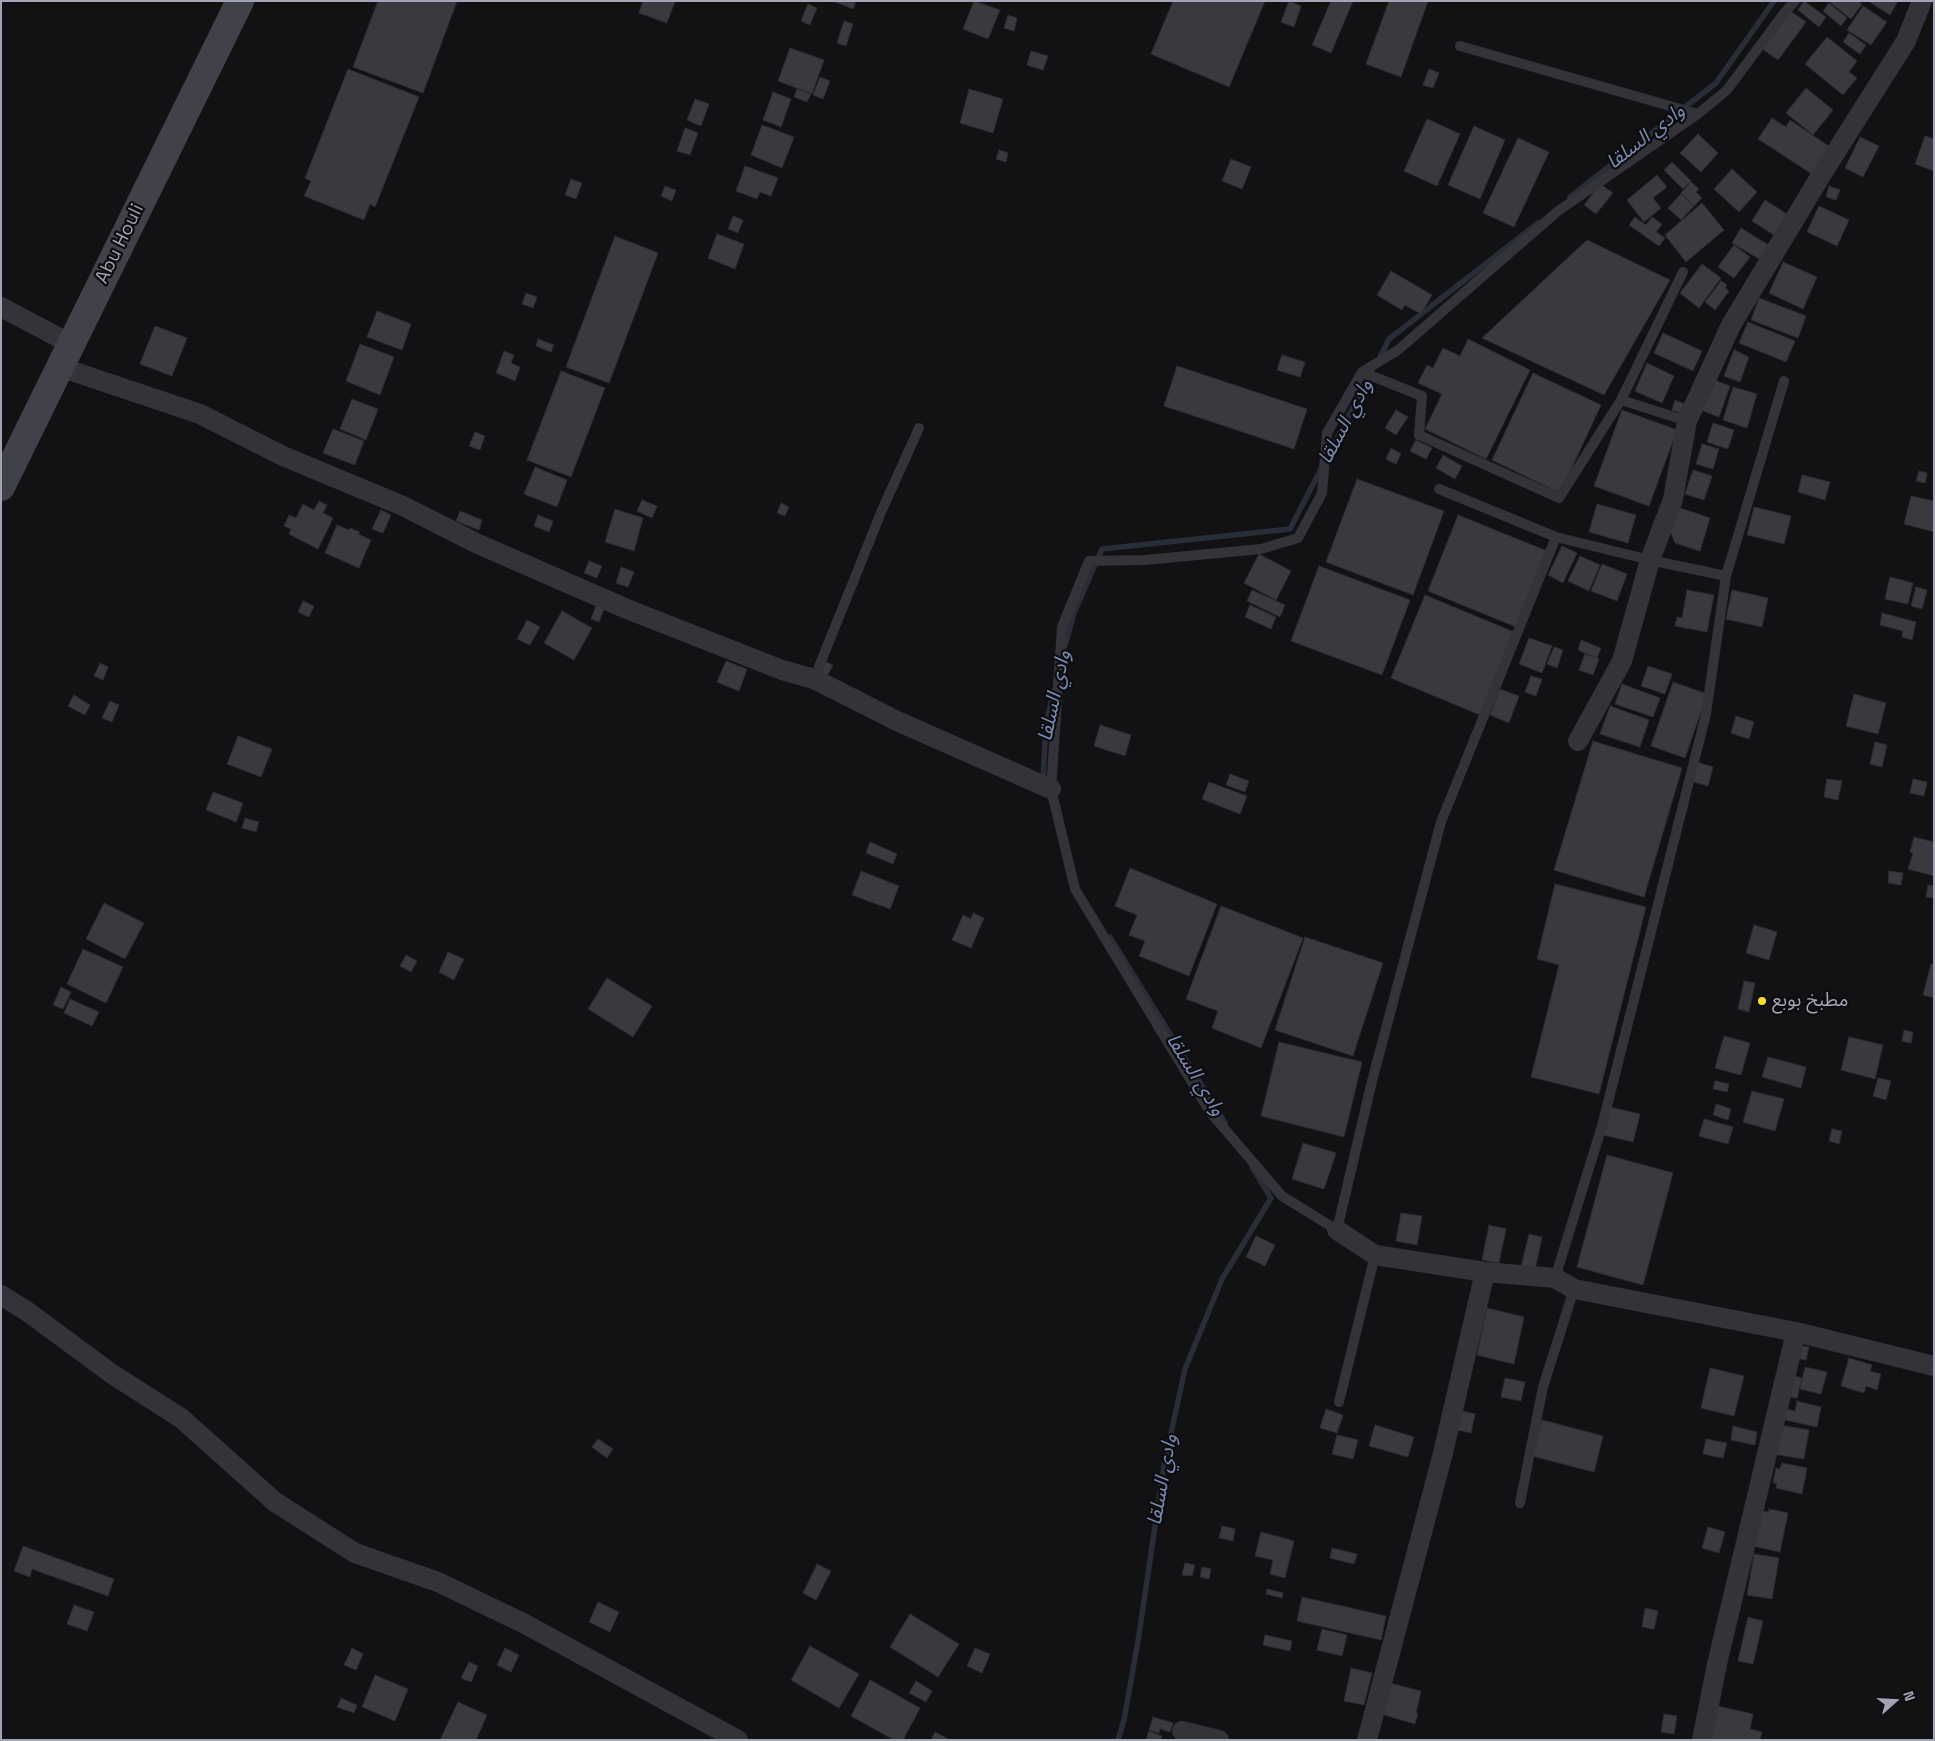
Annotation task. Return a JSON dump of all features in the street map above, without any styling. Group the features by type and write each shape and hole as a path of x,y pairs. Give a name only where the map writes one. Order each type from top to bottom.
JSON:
{"street":[{"name":"Abu Houli","path":"1,487 240,1"},
{"path":"1578,741 1622,661 1650,560 1673,499 1686,421 1731,324 1906,41 1922,1"},
{"path":"1,307 66,356 200,414 283,456 403,506 478,544 627,609 782,670 814,680 897,721 1050,789"},
{"path":"1337,1230 1375,1255 1485,1272 1555,1278 1574,1289 1796,1332 1934,1366"},
{"path":"1367,1740 1443,1453 1485,1272"},
{"path":"1,1296 28,1312 112,1374 182,1418 275,1502 356,1553 438,1582 516,1620 738,1740"},
{"path":"1702,1740 1717,1664 1796,1332"},
{"path":"1182,1730 1219,1740"}],"lane":[{"path":"1556,537 1441,822 1372,1081 1337,1230 1282,1196 1210,1112 1075,889 1050,789 1062,627 1089,561 1145,560 1261,549 1298,538 1322,493 1327,434 1362,372 1398,350 1558,211 1698,114 1728,90 1795,1"},
{"path":"1460,46 1698,114"},
{"path":"1362,372 1422,396 1419,435 1559,498 1621,400 1683,272"},
{"path":"1555,1278 1602,1126 1706,714 1726,576 1784,381"},
{"path":"1621,400 1686,421"},
{"path":"814,680 882,510 918,428"},
{"path":"1439,489 1556,537 1726,576"},
{"path":"1339,1402 1375,1255"},
{"path":"1520,1503 1543,1387 1574,1289"}],"building":[{"path":"378,1 457,1 423,93 353,67"},
{"path":"643,1 675,1 667,23 639,13"},
{"path":"833,1 856,1 853,9"},
{"path":"974,1 1000,10 988,39 963,29"},
{"path":"1173,1 1265,1 1229,87 1151,54"},
{"path":"1289,1 1301,6 1294,27 1281,22"},
{"path":"1331,1 1353,1 1331,53 1312,45"},
{"path":"1389,1 1428,1 1401,77 1366,64"},
{"path":"1804,1 1826,17 1819,27 1798,10"},
{"path":"1832,1 1858,1 1862,4 1851,19 1831,3"},
{"path":"1868,1 1898,1 1890,15"},
{"path":"1829,3 1847,18 1841,26 1823,11"},
{"path":"808,4 817,8 810,25 801,21"},
{"path":"1863,6 1887,22 1871,45 1847,30"},
{"path":"1789,10 1806,22 1778,60 1761,48"},
{"path":"1008,15 1017,18 1014,31 1004,28"},
{"path":"844,21 853,24 846,46 837,43"},
{"path":"1849,33 1866,45 1860,54 1843,42"},
{"path":"1827,37 1857,61 1849,72 1857,78 1843,95 1805,64"},
{"path":"790,48 824,60 812,94 778,81"},
{"path":"1031,51 1048,56 1043,70 1027,65"},
{"path":"348,69 419,97 375,207 370,204 364,220 304,196 311,181 305,178"},
{"path":"1429,69 1439,73 1433,88 1423,85"},
{"path":"820,77 830,81 823,99 813,95"},
{"path":"1806,88 1833,110 1813,135 1786,113"},
{"path":"797,89 811,94 807,102 794,97"},
{"path":"969,89 1003,99 993,133 960,123"},
{"path":"773,92 791,99 781,127 763,120"},
{"path":"695,99 709,104 701,126 687,120"},
{"path":"1772,118 1786,127 1790,120 1830,147 1812,174 1758,139"},
{"path":"1427,119 1460,134 1437,186 1404,171"},
{"path":"762,125 794,137 782,168 751,155"},
{"path":"1474,126 1505,140 1480,199 1448,185"},
{"path":"685,128 698,133 690,155 677,151"},
{"path":"1698,134 1718,153 1701,172 1680,153"},
{"path":"1925,136 1934,139 1934,171 1915,164"},
{"path":"1860,137 1879,146 1863,177 1845,168"},
{"path":"1518,138 1549,152 1514,227 1483,213"},
{"path":"999,150 1008,153 1006,162 996,159"},
{"path":"1231,159 1251,167 1242,189 1222,181"},
{"path":"1672,162 1691,181 1683,189 1664,170"},
{"path":"745,166 778,178 771,196 760,192 757,199 736,191"},
{"path":"1732,169 1757,192 1739,212 1714,189"},
{"path":"1657,175 1667,187 1653,198 1661,208 1644,222 1627,200"},
{"path":"571,179 582,183 576,199 565,195"},
{"path":"1691,182 1699,189 1696,192 1702,198 1694,206 1681,193"},
{"path":"1600,184 1613,193 1596,214 1584,205"},
{"path":"665,186 676,190 672,201 661,196"},
{"path":"1829,186 1840,190 1836,200 1826,197"},
{"path":"1681,194 1694,206 1681,220 1668,208"},
{"path":"1765,200 1787,214 1774,235 1752,221"},
{"path":"1702,203 1724,230 1686,262 1665,235"},
{"path":"1819,206 1849,220 1837,246 1807,232"},
{"path":"733,216 743,220 738,233 728,229"},
{"path":"1635,217 1646,225 1652,217 1662,224 1656,232 1665,238 1659,246 1629,225"},
{"path":"1741,228 1770,246 1761,260 1732,243"},
{"path":"717,234 744,244 735,269 708,258"},
{"path":"615,236 658,253 609,383 566,367"},
{"path":"1587,240 1670,280 1604,395 1482,338"},
{"path":"1734,245 1750,257 1734,278 1718,267"},
{"path":"1783,262 1817,277 1803,309 1769,293"},
{"path":"1702,264 1721,278 1699,308 1680,293"},
{"path":"1391,271 1432,295 1421,314 1405,305 1402,310 1377,295"},
{"path":"1721,281 1727,285 1725,288 1729,291 1715,310 1705,302"},
{"path":"526,293 537,297 533,308 522,304"},
{"path":"1759,298 1806,316 1798,338 1751,320"},
{"path":"377,311 411,324 402,350 367,337"},
{"path":"1748,322 1795,341 1786,362 1739,343"},
{"path":"155,326 187,338 172,376 140,364"},
{"path":"1663,333 1702,351 1693,371 1654,353"},
{"path":"538,339 554,345 551,352 536,346"},
{"path":"1468,339 1530,370 1486,459 1425,429 1442,394 1418,383 1427,365 1433,368 1443,348 1460,356"},
{"path":"360,344 394,357 380,395 346,381"},
{"path":"1734,350 1749,357 1740,382 1724,376"},
{"path":"504,351 514,355 511,363 520,367 515,381 496,373"},
{"path":"1282,355 1305,362 1300,377 1277,370"},
{"path":"1647,363 1674,376 1662,403 1635,391"},
{"path":"1177,366 1307,409 1294,449 1164,406"},
{"path":"561,371 605,388 571,477 527,460"},
{"path":"1533,373 1601,405 1560,493 1492,460"},
{"path":"1709,378 1730,386 1719,417 1698,409"},
{"path":"1733,387 1757,394 1747,428 1723,420"},
{"path":"352,399 378,409 366,440 340,429"},
{"path":"1675,400 1690,406 1686,415 1672,410"},
{"path":"1396,410 1408,417 1396,435 1385,428"},
{"path":"1622,410 1677,430 1649,506 1594,486"},
{"path":"1713,423 1734,430 1728,449 1707,442"},
{"path":"333,429 364,441 355,465 323,453"},
{"path":"475,432 485,436 480,450 469,446"},
{"path":"1416,440 1432,448 1426,459 1410,451"},
{"path":"1702,444 1719,449 1713,469 1696,464"},
{"path":"1391,448 1401,454 1396,464 1386,459"},
{"path":"1443,455 1462,466 1455,479 1436,468"},
{"path":"535,467 567,480 557,507 524,494"},
{"path":"1693,470 1712,476 1704,500 1685,494"},
{"path":"1919,471 1927,473 1925,483 1916,481"},
{"path":"1802,475 1830,482 1825,500 1798,492"},
{"path":"1357,479 1444,511 1413,595 1326,562"},
{"path":"1911,496 1934,501 1934,532 1904,524"},
{"path":"642,500 657,506 652,518 637,511"},
{"path":"319,501 327,505 323,513 333,518 318,549 289,534 291,529 284,526 289,515 296,518 303,504 314,510"},
{"path":"781,503 789,507 785,516 777,513"},
{"path":"1597,504 1636,515 1628,543 1589,532"},
{"path":"1677,507 1710,518 1700,551 1675,543 1670,531"},
{"path":"1754,507 1791,516 1784,544 1747,535"},
{"path":"615,509 643,518 634,551 605,542"},
{"path":"381,510 391,515 383,533 372,529"},
{"path":"460,511 482,520 479,530 456,521"},
{"path":"538,515 553,521 549,532 534,526"},
{"path":"1458,515 1547,551 1516,627 1428,591"},
{"path":"337,525 360,532 358,534 371,540 359,568 325,553"},
{"path":"1562,546 1577,553 1563,583 1548,575"},
{"path":"1259,554 1291,571 1276,600 1244,583"},
{"path":"1580,556 1600,565 1589,591 1568,581"},
{"path":"589,561 602,566 597,578 584,573"},
{"path":"1602,564 1627,574 1617,601 1591,591"},
{"path":"1319,566 1410,600 1382,675 1291,641"},
{"path":"621,567 634,572 628,587 616,583"},
{"path":"1890,577 1913,583 1908,604 1885,599"},
{"path":"1916,587 1927,590 1922,609 1911,606"},
{"path":"1252,590 1285,605 1280,617 1247,601"},
{"path":"1687,590 1714,595 1707,632 1675,626 1677,617 1682,618"},
{"path":"1732,590 1768,598 1762,627 1726,619"},
{"path":"1425,595 1514,632 1480,715 1391,678"},
{"path":"303,601 314,606 309,617 298,612"},
{"path":"1250,605 1276,617 1271,629 1245,617"},
{"path":"596,606 604,609 599,622 591,619"},
{"path":"562,611 592,628 574,660 544,643"},
{"path":"1882,613 1916,622 1912,640 1902,637 1903,631 1880,625"},
{"path":"527,620 540,627 530,645 517,639"},
{"path":"1529,638 1552,646 1542,673 1519,664"},
{"path":"1581,640 1601,648 1597,658 1578,650"},
{"path":"1554,647 1563,650 1557,668 1547,664"},
{"path":"1585,654 1599,659 1593,675 1579,670"},
{"path":"726,661 747,669 739,691 717,682"},
{"path":"826,662 833,665 826,678 819,675"},
{"path":"100,663 108,667 103,680 94,676"},
{"path":"1648,666 1672,674 1665,694 1641,686"},
{"path":"1531,676 1542,679 1536,696 1525,692"},
{"path":"1673,682 1707,694 1685,758 1651,746"},
{"path":"1622,684 1660,698 1653,717 1615,704"},
{"path":"1500,689 1519,696 1509,723 1490,715"},
{"path":"1854,694 1886,703 1878,734 1846,726"},
{"path":"74,695 90,705 85,715 68,706"},
{"path":"110,701 119,705 112,722 102,718"},
{"path":"1610,706 1649,720 1640,747 1600,734"},
{"path":"1736,716 1754,722 1749,739 1731,733"},
{"path":"1100,725 1131,735 1125,756 1094,746"},
{"path":"238,736 272,749 261,777 227,764"},
{"path":"1593,741 1682,768 1644,897 1554,870"},
{"path":"1875,742 1887,745 1882,767 1870,764"},
{"path":"1696,762 1713,767 1708,786 1690,781"},
{"path":"1230,774 1249,781 1245,792 1226,785"},
{"path":"1827,779 1842,781 1838,800 1824,797"},
{"path":"1913,779 1927,782 1924,796 1910,793"},
{"path":"1209,782 1247,796 1240,814 1202,799"},
{"path":"213,792 243,803 236,822 206,810"},
{"path":"245,818 259,822 256,832 242,828"},
{"path":"1914,837 1934,842 1934,876 1908,869 1913,853 1910,852"},
{"path":"870,842 897,854 893,864 866,853"},
{"path":"1130,868 1217,904 1189,976 1139,956 1145,941 1129,935 1137,915 1115,906"},
{"path":"861,871 899,886 890,909 852,895"},
{"path":"1889,871 1903,873 1901,885 1888,883"},
{"path":"1555,884 1646,907 1599,1094 1531,1077 1559,965 1537,959"},
{"path":"1928,885 1934,886 1934,898 1926,897"},
{"path":"104,903 144,923 125,959 86,939"},
{"path":"1221,906 1303,938 1261,1048 1212,1028 1218,1011 1186,999"},
{"path":"973,913 984,918 971,948 952,940 963,915 971,919"},
{"path":"1754,925 1777,932 1769,960 1746,953"},
{"path":"1305,937 1383,963 1353,1056 1275,1030"},
{"path":"83,949 123,967 106,1003 67,984"},
{"path":"448,952 464,959 454,980 439,972"},
{"path":"406,955 417,961 411,972 400,966"},
{"path":"1931,964 1934,964 1934,998 1923,995"},
{"path":"607,978 652,1006 633,1037 588,1009"},
{"path":"1744,981 1755,983 1749,1012 1738,1009"},
{"path":"61,987 71,992 63,1009 53,1005"},
{"path":"70,999 99,1012 92,1026 64,1013"},
{"path":"1904,1030 1913,1032 1911,1043 1902,1041"},
{"path":"1724,1036 1750,1043 1741,1075 1715,1068"},
{"path":"1849,1037 1883,1045 1875,1079 1841,1070"},
{"path":"1279,1042 1362,1062 1344,1137 1261,1116"},
{"path":"1768,1057 1806,1067 1801,1088 1762,1077"},
{"path":"1878,1078 1891,1081 1886,1100 1873,1096"},
{"path":"1715,1081 1729,1084 1727,1092 1713,1089"},
{"path":"1752,1091 1784,1099 1775,1131 1743,1122"},
{"path":"1716,1104 1731,1109 1728,1120 1713,1115"},
{"path":"1609,1107 1640,1114 1633,1142 1603,1135"},
{"path":"1704,1119 1733,1127 1728,1144 1699,1136"},
{"path":"1832,1129 1842,1131 1839,1144 1829,1141"},
{"path":"1303,1143 1336,1153 1324,1189 1292,1179"},
{"path":"1607,1155 1673,1173 1643,1285 1577,1267"},
{"path":"1401,1213 1422,1216 1417,1245 1396,1241"},
{"path":"1489,1225 1506,1229 1499,1263 1482,1260"},
{"path":"1529,1234 1542,1237 1535,1270 1521,1267"},
{"path":"1256,1236 1275,1245 1265,1266 1246,1257"},
{"path":"1487,1308 1524,1317 1514,1364 1477,1355"},
{"path":"1796,1345 1809,1347 1806,1360 1794,1358"},
{"path":"1849,1358 1872,1365 1870,1371 1881,1374 1877,1390 1866,1386 1864,1393 1841,1386"},
{"path":"1805,1367 1827,1372 1821,1394 1800,1389"},
{"path":"1710,1368 1744,1376 1734,1416 1701,1408"},
{"path":"1795,1376 1802,1378 1797,1398 1790,1397"},
{"path":"1505,1378 1525,1382 1521,1401 1501,1397"},
{"path":"1797,1401 1821,1407 1817,1427 1781,1419 1784,1408 1795,1411"},
{"path":"1326,1409 1343,1415 1337,1433 1320,1428"},
{"path":"1458,1410 1475,1414 1471,1433 1454,1429"},
{"path":"1542,1420 1603,1436 1594,1472 1532,1456"},
{"path":"1375,1425 1414,1437 1408,1457 1369,1446"},
{"path":"1780,1425 1809,1430 1804,1459 1773,1454"},
{"path":"1733,1426 1757,1432 1755,1445 1731,1440"},
{"path":"1337,1435 1358,1440 1353,1459 1332,1454"},
{"path":"598,1439 613,1449 607,1458 592,1447"},
{"path":"1706,1439 1727,1443 1723,1458 1703,1454"},
{"path":"1782,1463 1807,1468 1802,1494 1776,1488 1777,1483 1773,1483 1776,1468 1780,1469"},
{"path":"1769,1509 1788,1513 1780,1552 1753,1546 1760,1511 1769,1512"},
{"path":"1222,1526 1235,1529 1233,1541 1219,1538"},
{"path":"1708,1527 1725,1532 1719,1553 1702,1548"},
{"path":"1261,1532 1294,1541 1285,1578 1270,1574 1273,1560 1255,1556"},
{"path":"23,1546 114,1579 108,1596 32,1569 30,1577 14,1571"},
{"path":"1332,1548 1357,1554 1354,1564 1330,1558"},
{"path":"1754,1554 1779,1558 1772,1599 1747,1595"},
{"path":"1185,1563 1195,1565 1192,1576 1182,1575"},
{"path":"817,1564 831,1571 816,1600 803,1593"},
{"path":"1202,1567 1211,1569 1209,1579 1200,1577"},
{"path":"1267,1589 1283,1593 1282,1598 1266,1594"},
{"path":"1302,1597 1386,1616 1381,1640 1297,1621"},
{"path":"598,1602 619,1612 610,1632 589,1622"},
{"path":"74,1605 94,1612 87,1631 67,1624"},
{"path":"1645,1608 1658,1611 1654,1629 1642,1627"},
{"path":"910,1614 959,1644 938,1677 890,1647"},
{"path":"1748,1617 1763,1621 1753,1664 1738,1661"},
{"path":"1322,1629 1347,1635 1342,1656 1317,1650"},
{"path":"1265,1635 1292,1641 1290,1651 1263,1645"},
{"path":"810,1646 859,1674 839,1708 791,1680"},
{"path":"352,1648 363,1654 356,1670 344,1665"},
{"path":"505,1648 519,1655 511,1672 497,1665"},
{"path":"975,1648 990,1654 982,1673 967,1666"},
{"path":"469,1662 478,1666 471,1682 461,1678"},
{"path":"1351,1668 1372,1673 1364,1705 1344,1701"},
{"path":"375,1675 408,1689 395,1721 362,1707"},
{"path":"870,1680 920,1708 903,1740 894,1740 851,1716"},
{"path":"916,1681 932,1691 926,1702 909,1693"},
{"path":"1390,1683 1421,1691 1415,1724 1381,1714"},
{"path":"341,1698 357,1705 354,1713 337,1707"},
{"path":"458,1702 487,1715 476,1740 440,1740"},
{"path":"1717,1706 1753,1714 1750,1729 1762,1732 1760,1740 1709,1740"},
{"path":"1664,1714 1677,1716 1674,1734 1661,1732"},
{"path":"1153,1717 1173,1723 1170,1732 1160,1729 1159,1733 1149,1730"},
{"path":"1149,1731 1162,1736 1161,1739 1164,1740 1146,1740"},
{"path":"935,1732 950,1740 931,1740"}],"waterway":[{"name":"وادي السلقا","path":"1570,197 1716,83 1774,1"},
{"name":"وادي السلقا","path":"1378,361 1389,339 1538,223"},
{"name":"وادي السلقا","path":"1328,456 1371,373"},
{"name":"وادي السلقا","path":"1065,646 1074,613 1102,549 1290,529 1321,469"},
{"name":"وادي السلقا","path":"1043,780 1046,723 1054,691"},
{"name":"وادي السلقا","path":"1110,937 1225,1123"},
{"name":"وادي السلقا","path":"1118,1740 1124,1720 1138,1641 1164,1466 1185,1369 1222,1279 1271,1198 1252,1167"}],"place":[{"name":"مطبخ بوبع","path":"1762,1001"}]}
